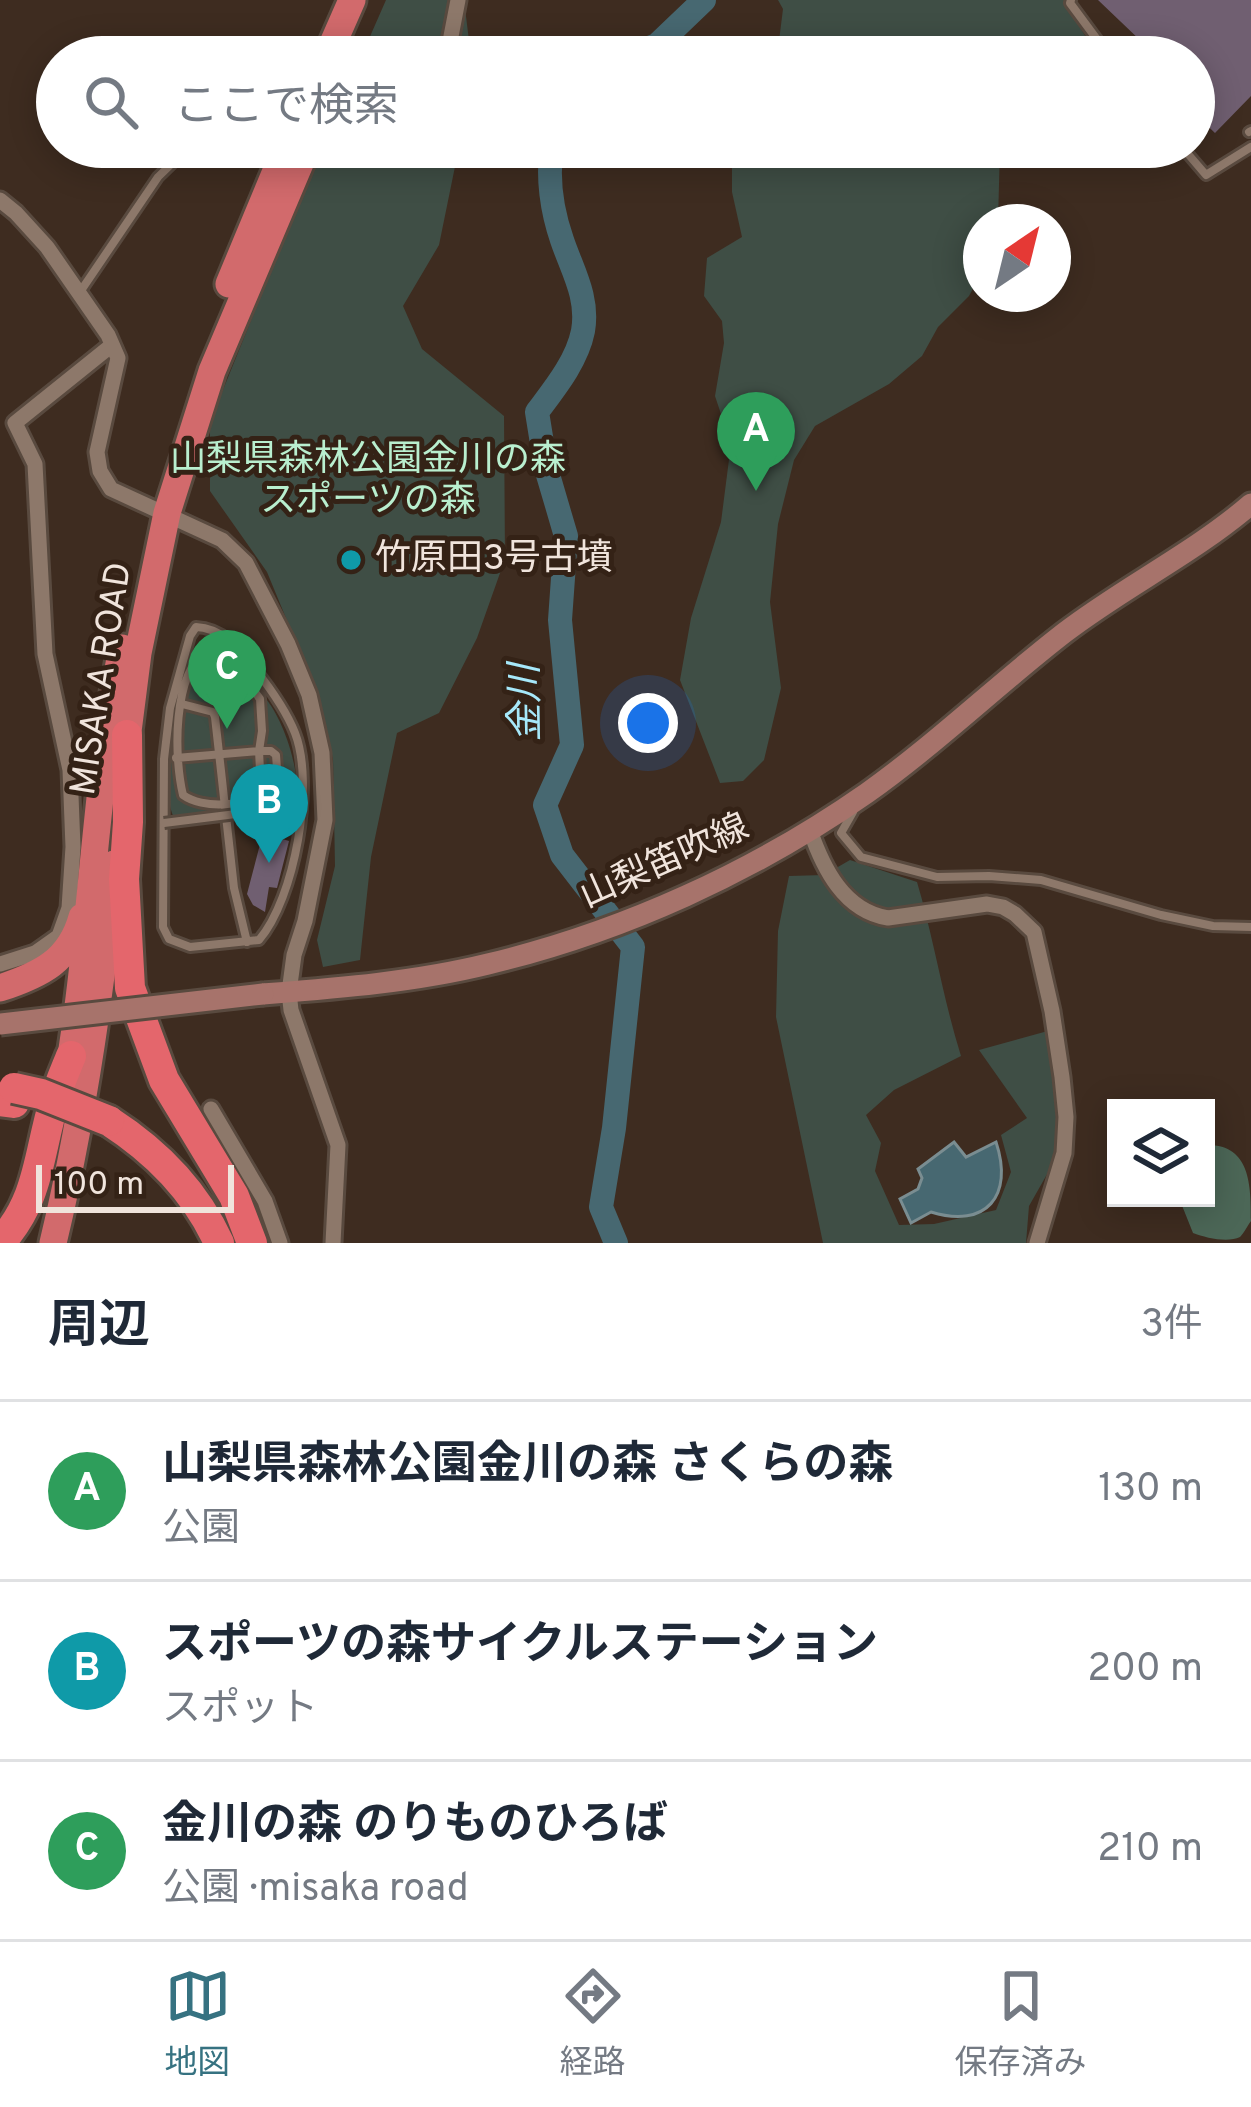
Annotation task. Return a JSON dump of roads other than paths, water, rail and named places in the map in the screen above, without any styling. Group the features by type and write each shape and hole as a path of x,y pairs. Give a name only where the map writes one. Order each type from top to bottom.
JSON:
{"highway":[{"path":"336,36 352,0"},
{"path":"355,36 370,0"},
{"name":"MISAKA ROAD","path":"35,1243 71,1057 112,694 195,367 277,168"},
{"name":"MISAKA ROAD","path":"53,1243 94,1035 127,735 160,511 212,371 299,168"},
{"path":"127,735 124,879 130,988 164,1080 234,1196 252,1243"},
{"path":"0,988 45,972 69,946 80,926 93,876"},
{"path":"0,1243 26,1207 38,1176 54,1102 71,1057"},
{"path":"7,1095 104,1127 153,1152 209,1220 219,1243"},
{"path":"104,1127 159,1178 202,1243"}],"main road":[{"name":"山梨笛吹線","path":"0,1024 447,973 609,928 768,854 862,796 1065,632 1251,504"}],"street":[{"path":"451,36 458,0"},
{"path":"0,200 47,247 118,358 97,452 110,489 222,539 246,562 309,695 322,753 325,820 289,992 338,1145 333,1243"},
{"path":"0,964 35,953 58,936 69,908 73,848 70,770 45,654 35,464 15,424 112,345"},
{"path":"810,830 837,884 857,907 875,916 987,904 1016,914 1034,932 1055,1028 1066,1117 1064,1153 1037,1243"},
{"path":"211,1109 265,1201 280,1243"}],"lane":[{"path":"1071,0 1096,36"},
{"path":"1200,168 1206,175 1251,147"},
{"path":"80,293 167,168"},
{"path":"196,627 216,631 241,650 272,690 296,734 301,806 295,854 272,924 260,940 190,947 169,939 163,927 164,759 170,708 196,627"},
{"path":"207,650 215,650 232,675 251,687 260,699 262,730 257,796 196,804 183,796 176,758 182,704 195,661 207,650"},
{"path":"182,704 213,712 234,888 247,941"},
{"path":"176,758 271,752 279,794"},
{"path":"862,796 841,833 861,857 938,877 1041,880 1161,915 1213,926 1251,927"},
{"path":"164,823 301,806"}],"water":[{"path":"954,1142 966,1157 996,1142 1001,1161 998,1192 980,1212 950,1216 931,1212 911,1223 900,1199 918,1189 922,1178 918,1169"}],"waterway":[{"name":"金川","path":"666,36 704,0"},
{"name":"金川","path":"550,168 553,206 582,295 584,319 571,363 537,412 546,468 566,536 560,620 572,745 545,805 562,855 633,947 601,1207 616,1243"}],"place":[{"name":"山梨県森林公園金川の森 さくらの森","path":"756,491"},
{"name":"竹原田3号古墳","path":"351,560"},
{"name":"金川の森 のりものひろば","path":"227,729"},
{"name":"スポーツの森サイクルステーション","path":"269,863"}],"park label":[{"name":"山梨県森林公園金川の森 スポーツの森","path":"368,482"}]}
